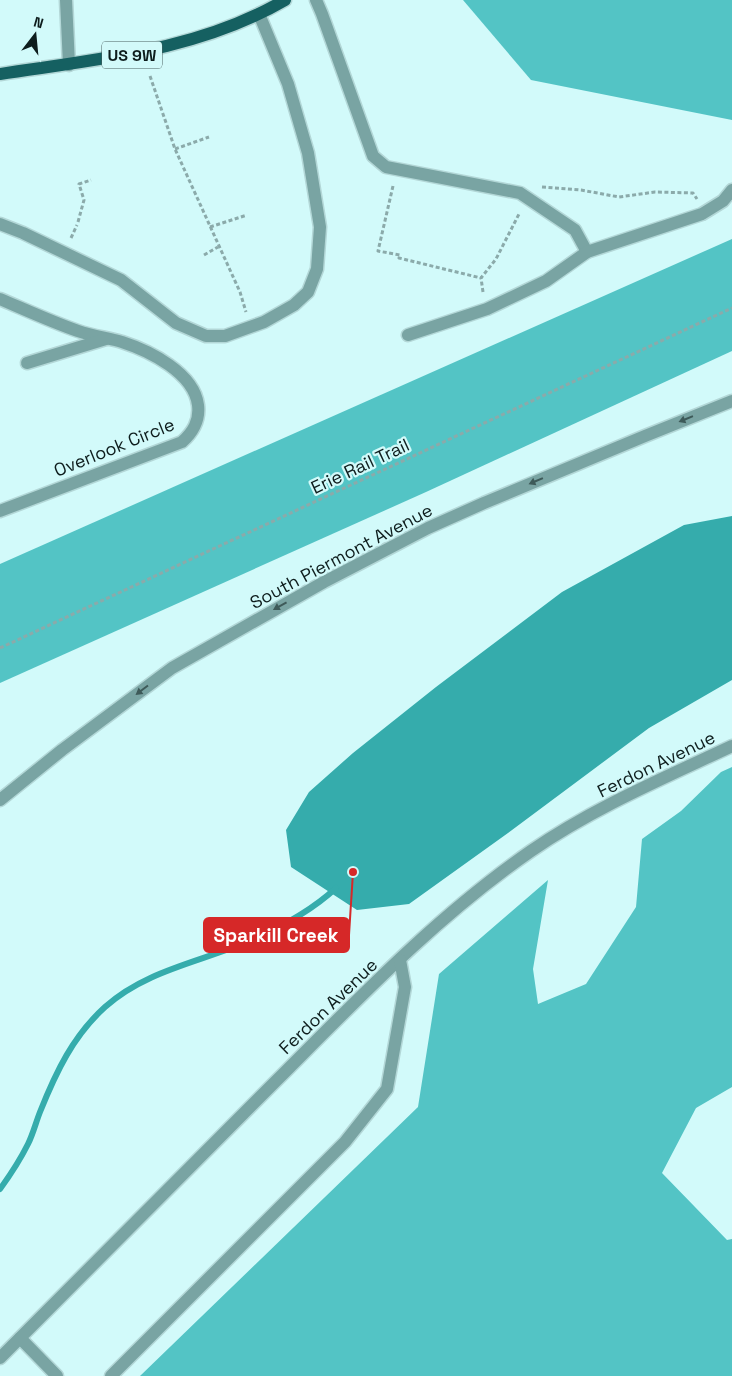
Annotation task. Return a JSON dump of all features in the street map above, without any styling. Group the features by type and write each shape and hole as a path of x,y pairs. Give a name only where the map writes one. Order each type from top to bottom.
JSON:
{"main road":[{"name":"US 9W","path":"0,74 116,58 165,47 205,35 258,14 286,0"}],"street":[{"path":"66,0 69,65"},
{"path":"316,0 373,156 386,167 520,193 575,230 587,252"},
{"path":"0,224 121,280 176,323 206,336 225,336 264,322 294,305 308,292 317,269 320,227 308,153 288,84 258,14"},
{"path":"408,335 487,309 546,281 587,252 702,214 723,201 732,190"},
{"name":"Overlook Circle","path":"0,299 76,330 132,346 170,366 187,381 197,399 198,419 189,436 174,446 0,511"},
{"path":"27,363 107,339"},
{"name":"South Piermont Avenue","path":"0,800 62,750 172,668 324,582 428,528 732,401"},
{"name":"Ferdon Avenue","path":"0,1358 337,1020 466,901 534,849 598,811 732,746"},
{"path":"111,1376 345,1142 387,1089 404,993 400,960"},
{"path":"20,1338 57,1376"}],"path":[{"path":"150,76 175,149 240,292"},
{"path":"175,149 208,137"},
{"path":"78,222 84,200 79,184 91,180"},
{"path":"540,187 581,190 619,197 655,192 693,193 699,206"},
{"path":"390,198 378,251 400,255 398,258 481,278"},
{"path":"481,278 496,259 519,214"},
{"path":"210,227 247,215"},
{"path":"204,255 218,247"},
{"path":"481,278 484,292"},
{"name":"Erie Rail Trail","path":"0,648 732,308"}],"shaded area":[{"path":"463,0 732,0 732,120 531,80"},
{"path":"732,239 732,351 426,492 0,683 0,564"},
{"path":"732,516 732,680 649,728 409,904 357,910 291,867 286,830 309,792 353,753 436,687 562,592 684,525"},
{"path":"732,767 732,1087 696,1108 662,1173 727,1240 732,1239 732,1376 140,1376 418,1107 439,974 548,880 533,969 538,1004 586,984 636,907 642,839 681,811 721,772"}],"waterway":[{"path":"0,1189 28,1144 46,1097 66,1055 84,1030 105,1007 120,995 153,977 242,944 280,927 315,905 336,888"}],"place":[{"name":"Sparkill Creek","path":"353,872"}]}
